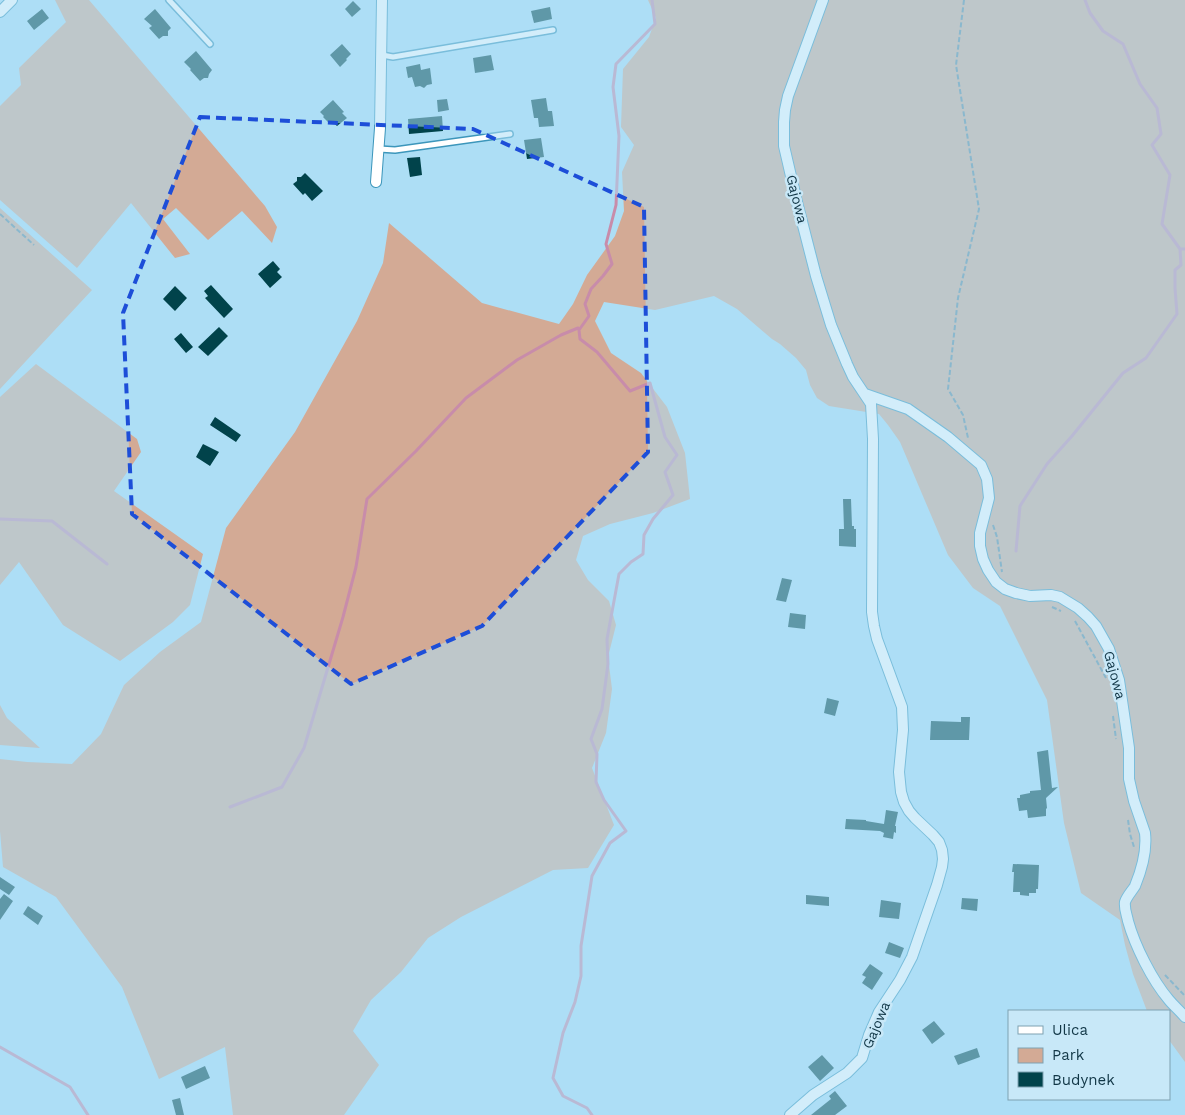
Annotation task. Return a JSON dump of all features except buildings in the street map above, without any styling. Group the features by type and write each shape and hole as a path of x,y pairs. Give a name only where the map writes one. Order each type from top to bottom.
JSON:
{"street":[{"path":"0,12 12,0"},
{"path":"376,182 380,128 382,0"},
{"name":"Gajowa","path":"790,1115 813,1095 847,1073 862,1058 871,1029 879,1012 900,980 912,957 937,885 943,859 939,842 909,811 901,792 899,772 903,730 902,707 883,657 874,626 872,594 873,439 871,404 853,378 826,308 799,211 784,146 784,122 788,96 823,0"},
{"name":"Gajowa","path":"865,394 908,409 948,437 981,465 987,479 989,498 982,521 980,546 983,559 996,582 1005,589 1016,593 1030,596 1051,595 1070,602 1096,626 1109,649 1115,664 1120,687 1124,724 1128,738 1129,779 1146,840 1141,870 1127,898 1125,910 1132,935 1153,976 1169,1000 1185,1017"}],"lane":[{"path":"169,0 210,44"},
{"path":"381,54 393,57 552,30"},
{"path":"378,149 395,150 510,134"}],"path":[{"path":"964,0 956,65 979,209 958,298 948,389 963,415 971,456"},
{"path":"0,214 34,245"},
{"path":"987,508 997,537 1002,572"},
{"path":"1047,604 1064,613"},
{"path":"1073,617 1110,685"},
{"path":"1112,714 1117,743"},
{"path":"1128,816 1135,852"},
{"path":"1162,972 1185,996"}],"highlighted area":[{"path":"200,117 473,129 644,207 648,452 482,626 351,684 132,514 123,313"}],"green space":[{"path":"55,0 89,0 265,206 277,227 272,243 242,211 208,240 176,208 163,219 190,254 175,258 131,203 77,268 0,200 0,106 21,85 19,68 66,22"},
{"path":"648,0 1185,0 1185,1062 1170,1041 1170,1010 1147,1010 1133,974 1120,920 1081,893 1064,823 1047,700 1000,606 973,588 948,555 900,442 888,425 879,414 829,406 817,398 810,385 806,370 796,358 737,309 714,296 655,310 604,302 595,321 611,353 641,373 667,407 685,453 690,499 653,513 610,524 583,536 576,560 588,580 609,601 616,625 608,657 612,689 606,733 592,768 614,825 588,868 553,870 461,917 428,938 401,972 371,1000 353,1031 379,1065 344,1115 233,1115 225,1047 159,1079 122,987 56,897 3,867 0,831 0,759 72,764 101,734 124,685 160,652 201,622 226,528 295,432 357,321 383,263 389,223 482,303 559,324 573,304 587,275 615,236 624,211 622,172 634,145 621,127 623,69 649,37 656,18"},
{"path":"0,208 92,290 0,389"},
{"path":"36,364 137,439 141,452 114,491 203,554 190,605 173,622 120,661 63,625 19,562 0,585 0,397"},
{"path":"0,705 7,718 40,748 0,745"}],"waterway":[{"path":"592,1115 587,1108 563,1096 553,1078 563,1033 575,1002 581,976 581,946 592,876 610,843 626,831 604,800 596,782 597,754 591,739 602,709 608,664 607,639 619,574 631,562 643,554 644,535 653,519 673,495 665,472 677,455 665,437 650,383 630,391 597,352 580,339 579,330 589,316 585,304 591,289 612,264 606,244 616,205 619,136 613,87 616,64 655,24 652,0"},
{"path":"1085,0 1090,13 1103,31 1123,44 1140,84 1157,108 1161,134 1152,145 1170,175 1162,224 1180,249 1185,249"},
{"path":"1016,551 1020,506 1047,464 1123,373 1146,358 1177,314 1175,270 1181,265 1180,249"},
{"path":"230,807 282,787 304,748 356,567 367,499 466,398 517,360 561,335 578,328"},
{"path":"0,519 52,521 107,564"},
{"path":"0,1047 70,1087 88,1115"}]}
